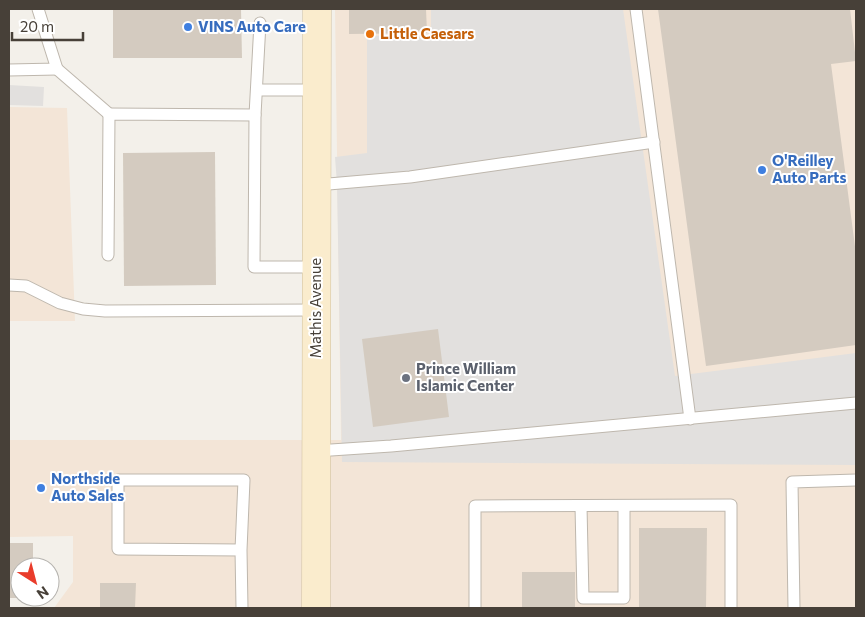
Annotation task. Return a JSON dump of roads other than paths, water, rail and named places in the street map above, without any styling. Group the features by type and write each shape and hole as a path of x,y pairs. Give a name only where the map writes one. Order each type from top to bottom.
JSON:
{"street":[{"name":"Mathis Avenue","path":"316,608 317,9"}],"lane":[{"path":"38,9 57,69 109,114 255,115"},
{"path":"636,9 690,419"},
{"path":"260,23 255,115 254,267 316,267"},
{"path":"9,70 57,69"},
{"path":"257,90 317,90"},
{"path":"108,255 109,114"},
{"path":"317,185 410,177 654,142"},
{"path":"9,285 26,286 60,303 83,309 105,311 316,310"},
{"path":"316,451 391,446 856,404"},
{"path":"241,550 118,549 118,480 244,480 241,550 242,608"},
{"path":"794,608 792,482 856,480"},
{"path":"475,608 475,506 731,505 731,608"},
{"path":"581,506 583,598 624,598 624,506"}],"place":[{"name":"VINS Auto Care","path":"188,27"},
{"name":"Little Caesars","path":"370,34"},
{"name":"O'Reilley Auto Parts","path":"762,170"},
{"name":"Prince William Islamic Center","path":"406,378"},
{"name":"Northside Auto Sales","path":"41,488"}]}
